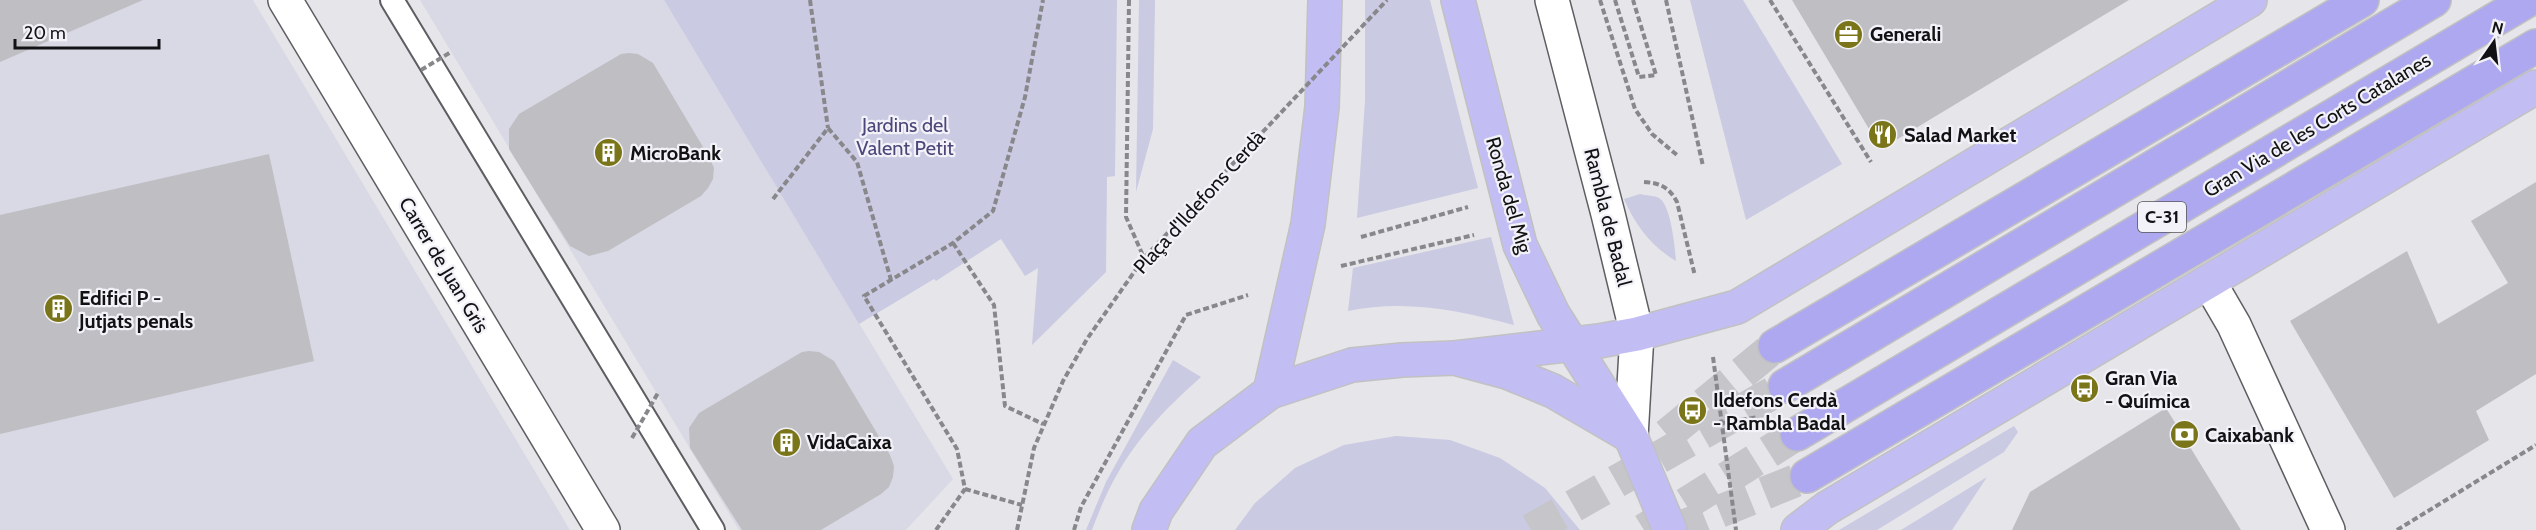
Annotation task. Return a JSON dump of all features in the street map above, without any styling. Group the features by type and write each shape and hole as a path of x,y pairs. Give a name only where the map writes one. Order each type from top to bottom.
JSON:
{"highway":[{"path":"1775,346 2362,0"},
{"name":"C-31","path":"1785,386 2434,0"},
{"name":"Gran Via de les Corts Catalanes","path":"1797,434 2528,0"},
{"path":"1808,476 2536,46"}],"main road":[{"path":"1270,392 1308,224 1322,107 1325,0"},
{"name":"Ronda del Mig","path":"1458,0 1520,245 1553,314 1631,437"},
{"path":"1149,530 1156,511 1202,443 1270,392 1352,365 1455,358 1571,345 1637,334 1737,307 2250,0"},
{"path":"1798,530 1827,508 2536,87"},
{"path":"1455,358 1507,372 1553,391 1631,437 1670,530"}],"street":[{"name":"Carrer de Juan Gris","path":"285,0 603,530"},
{"name":"Rambla de Badal","path":"1552,0 1637,334 1631,437"},
{"path":"2209,282 2234,325 2328,530"}],"lane":[{"path":"392,0 713,530"}],"path":[{"path":"810,0 828,128 856,162 891,280"},
{"path":"810,6 814,0"},
{"path":"936,530 965,489 957,449 864,296 953,243 993,211 1025,97 1043,0"},
{"path":"1129,0 1126,217 1144,258"},
{"name":"Plaça d'Ildefons Cerdà","path":"1017,530 1034,448 1043,424 1087,339 1144,258 1387,0"},
{"path":"1600,0 1635,109 1652,134 1677,155"},
{"path":"1615,0 1639,77 1656,75 1633,0"},
{"path":"1666,0 1703,166"},
{"path":"1770,0 1871,162"},
{"path":"421,70 451,52"},
{"path":"773,198 828,128"},
{"path":"1636,183 1662,184 1672,192 1677,202 1695,273"},
{"path":"1361,237 1472,206"},
{"path":"1359,260 1483,233"},
{"path":"953,243 994,306 1005,406 1043,424"},
{"path":"1074,530 1081,507 1186,315 1253,293"},
{"path":"1712,351 1736,530"},
{"path":"632,438 658,393"},
{"path":"1723,423 1765,415"},
{"path":"2397,530 2536,445"},
{"path":"965,489 990,494 1022,505"}],"shaded area":[{"path":"0,0 253,0 570,530 0,530"},
{"path":"420,0 664,0 953,479 906,530 739,530"}],"green space":[{"name":"Jardins del Valent Petit","path":"664,0 1117,0 1115,176 1107,177 1106,272 1032,345 1038,268 1025,276 1001,239 936,281 934,279 859,324"},
{"path":"1139,0 1155,0 1153,129 1136,192"},
{"path":"1365,0 1430,0 1478,188 1357,218 1365,101"},
{"path":"1690,0 1743,0 1842,164 1746,220"},
{"path":"1640,194 1659,198 1667,209 1672,227 1676,261 1652,242 1628,209 1624,199"},
{"path":"1491,237 1514,325 1452,311 1411,306 1348,311 1353,268"},
{"path":"1173,360 1201,377 1149,428 1123,464 1092,530 1086,530 1106,482"},
{"path":"2014,426 2018,432 2004,452 1877,530 1839,530"},
{"path":"1396,436 1450,440 1500,458 1545,488 1580,530 1235,530 1255,503 1295,468 1344,445"},
{"path":"1987,477 1952,530 1901,530"}],"building":[{"path":"0,0 143,0 0,62"},
{"path":"1792,0 2129,0 1881,149"},
{"name":"MicroBank","path":"621,54 638,54 653,63 709,157 714,168 713,179 701,196 608,251 589,256 570,246 540,199 509,149 509,129 519,114"},
{"path":"269,154 314,361 0,434 0,215"},
{"path":"2536,182 2536,374 2476,411 2489,440 2394,498 2290,321 2407,251 2438,324 2508,283 2471,221"},
{"name":"VidaCaixa","path":"802,352 819,352 834,361 890,455 894,466 893,477 889,487 881,494 821,530 742,530 690,448 689,428 699,413"},
{"path":"2166,408 2241,530 2012,530 2030,492"}],"tunnel":[{"path":"1667,435 1775,346"},
{"path":"1531,530 1785,386"},
{"path":"1644,530 1797,434"},
{"path":"1674,530 1807,476"}],"place":[{"name":"Generali","path":"1849,34"},
{"name":"Salad Market","path":"1883,135"},
{"name":"MicroBank","path":"609,153"},
{"name":"Edifici P - Jutjats penals","path":"58,309"},
{"name":"Gran Via - Química","path":"2084,389"},
{"name":"Ildefons Cerdà - Rambla Badal","path":"1692,411"},
{"name":"Caixabank","path":"2184,435"},
{"name":"VidaCaixa","path":"786,442"}]}
